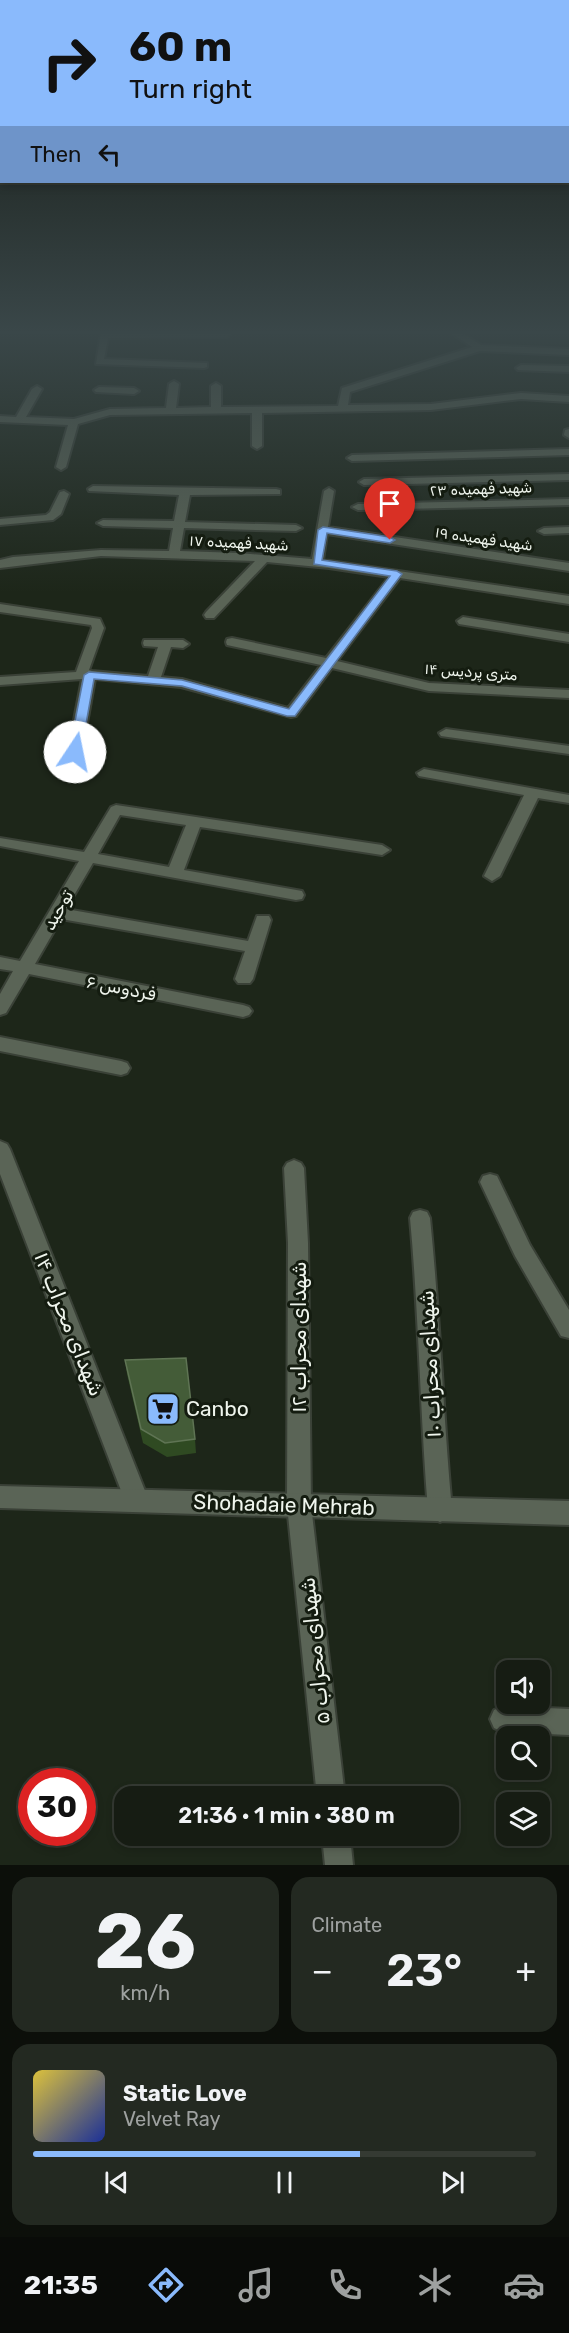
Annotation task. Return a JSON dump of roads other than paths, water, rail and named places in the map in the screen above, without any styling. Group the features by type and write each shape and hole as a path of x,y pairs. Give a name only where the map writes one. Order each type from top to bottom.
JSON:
{"street":[{"path":"21,419 74,422 85,419"},
{"path":"257,419 257,446"},
{"path":"61,467 74,422"},
{"path":"352,458 569,452"},
{"path":"364,482 569,477"},
{"path":"93,489 276,492"},
{"path":"317,562 329,491"},
{"path":"174,555 185,492"},
{"path":"0,522 49,518 55,514 64,494"},
{"name":"شهید فهمیده ۲۳","path":"358,507 569,502"},
{"path":"103,523 296,528"},
{"name":"شهید فهمیده ۱۹","path":"323,530 569,567"},
{"path":"544,531 569,530"},
{"name":"شهید فهمیده ۱۷","path":"0,564 101,553 264,558 317,562 569,600"},
{"path":"210,615 264,558"},
{"path":"0,681 89,675 182,683 291,713 397,574"},
{"path":"0,608 96,622 98,628 82,671 89,675"},
{"path":"463,621 569,638"},
{"name":"۱۴ متری پردیس","path":"232,642 429,687 569,694"},
{"path":"149,643 183,644"},
{"path":"153,681 166,644"},
{"path":"75,752 89,675"},
{"path":"446,733 569,750"},
{"path":"424,773 569,799"},
{"path":"492,876 533,793"},
{"name":"توحید","path":"0,1009 116,810 195,822"},
{"path":"175,873 195,822 382,850"},
{"path":"2,842 296,895"},
{"path":"57,913 253,946"},
{"path":"244,979 263,920"},
{"name":"فردوس ۶","path":"0,963 243,1011"},
{"path":"0,1044 121,1068"},
{"name":"شهدای محراب ۱۴","path":"0,1149 137,1501"},
{"name":"شهدای محراب ۱۲","path":"294,1168 298,1243 299,1505"},
{"path":"490,1182 522,1250 569,1329"},
{"name":"شهدای محراب ۱۰","path":"420,1218 429,1313 432,1419 440,1510"},
{"name":"Shohadaie Mehrab","path":"0,1497 569,1513"},
{"name":"شهدای محراب ۵","path":"299,1505 330,1786"},
{"path":"503,1719 569,1722"},
{"path":"337,1846 339,1865"}],"place":[{"name":"Canbo","path":"163,1409"}]}
